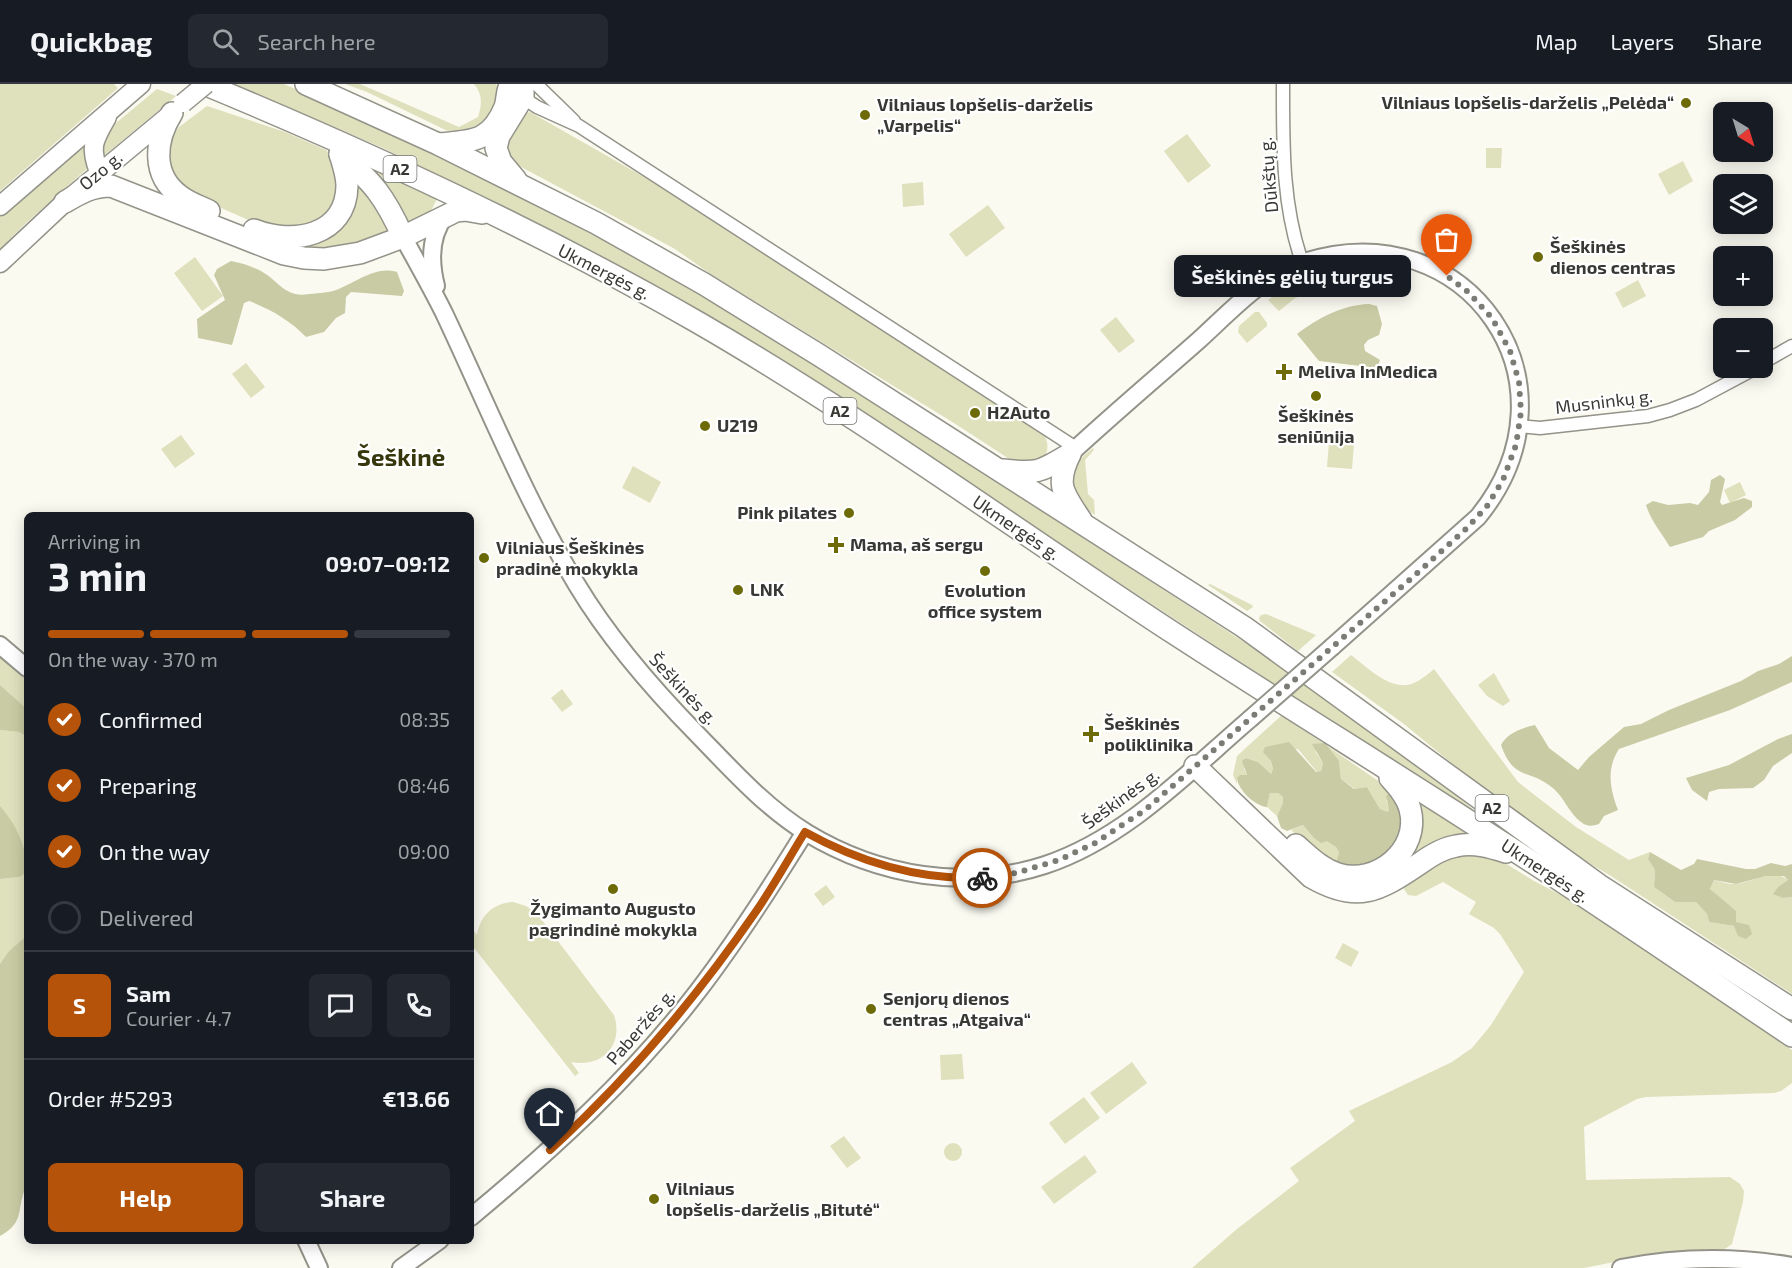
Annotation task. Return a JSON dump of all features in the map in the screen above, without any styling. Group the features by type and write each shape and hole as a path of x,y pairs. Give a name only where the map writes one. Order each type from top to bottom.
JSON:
{"highway":[{"name":"Ukmergės g.","path":"205,84 305,125 494,215 645,293 782,374 1171,631 1529,860 1792,1036"},
{"name":"Ukmergės g.","path":"306,84 518,182 704,284 1244,627 1599,885 1792,1009"},
{"path":"438,144 474,141 489,132 501,116 507,100 518,87"},
{"path":"518,87 496,148 501,162 518,182"},
{"path":"178,108 161,135 158,152 161,170 171,188 187,201 226,219 278,237 288,238 315,234 340,212 347,187 340,154"},
{"path":"305,125 376,187 393,213 403,237"},
{"path":"65,202 85,190 99,186 105,179 284,254 324,259 360,253 403,237 456,211 465,210 494,215"},
{"path":"1000,470 1031,473 1048,468 1073,451"},
{"path":"1073,451 1062,470 1062,489 1085,525"},
{"path":"1199,763 1221,779 1322,867 1338,875 1355,877 1376,873 1394,861 1410,832 1412,820 1406,798 1376,763"},
{"path":"1199,763 1311,877 1334,889 1358,892 1380,888 1442,850 1455,846 1484,846 1529,860"}],"main road":[{"path":"0,207 141,84"},
{"name":"Ozo g.","path":"105,179 205,84"},
{"path":"105,179 92,148 97,134 113,108"},
{"name":"Ozo g.","path":"0,263 65,202"}],"street":[{"name":"Dūkštų g.","path":"1283,84 1283,148 1288,206 1302,262"},
{"path":"518,87 537,107 579,126"},
{"path":"518,87 1073,451"},
{"path":"442,310 431,258 436,231 445,216"},
{"name":"Šeškinės g.","path":"403,237 442,310 544,528 607,631 639,673 721,759 759,795 805,832 847,854 908,873 952,878 995,877 1045,865 1095,843 1145,810 1478,517 1503,480 1513,454 1519,426 1520,396 1517,375 1510,351 1492,318 1481,304 1461,286 1425,264 1389,254 1353,253 1302,262 1261,286 1073,451"},
{"path":"1773,357 1792,346"},
{"name":"Musninkų g.","path":"1519,426 1540,428 1648,416 1696,400 1737,378"},
{"path":"0,645 24,665"},
{"name":"Paberžės g.","path":"474,1214 572,1130 662,1035 697,992 757,910 805,832"},
{"path":"308,1244 319,1268"},
{"path":"401,1268 434,1244"},
{"path":"1621,1268 1685,1260 1738,1259 1792,1266"}],"green space":[{"path":"0,84 114,84 118,88 0,191"},
{"path":"234,84 284,84 546,207 675,277 804,356 1376,728 1482,817 968,484 534,223 383,148"},
{"path":"345,84 360,84 459,127 478,117 481,100 474,84 496,84 502,100 479,133 460,137 367,92"},
{"path":"157,89 176,96 100,159 104,133"},
{"path":"207,106 285,132 326,150 331,156 339,177 333,211 301,230 255,223 190,194 173,180 167,140 179,127"},
{"path":"530,112 667,190 1043,432 1047,444 1045,457 1020,466 712,275 675,249 506,159 502,136 523,114"},
{"path":"1187,134 1211,166 1188,183 1164,151"},
{"path":"88,138 85,158 89,167 0,249 0,215"},
{"path":"1486,148 1502,148 1501,168 1486,168"},
{"path":"1683,161 1693,181 1669,195 1658,174"},
{"path":"365,164 439,195 424,224 406,231"},
{"path":"349,166 395,231 369,244 309,253 260,238 326,232"},
{"path":"923,182 924,205 903,207 902,184"},
{"path":"988,205 1005,228 966,257 949,234"},
{"path":"195,257 223,296 202,311 174,273"},
{"path":"231,261 261,271 294,294 333,291 373,273 389,270 397,272 404,291 402,296 351,292 346,297 345,313 336,318 324,332 306,337 280,316 249,301 244,303 232,345 198,338 197,319 225,300 214,275 217,269"},
{"path":"1306,277 1302,285 1311,290 1294,299 1279,311 1268,300 1288,286"},
{"path":"1638,280 1646,296 1623,308 1615,293"},
{"path":"1369,304 1377,306 1382,324 1379,335 1368,340 1364,345 1365,351 1380,360 1377,368 1319,361 1297,334 1331,313"},
{"path":"1255,312 1259,312 1267,326 1247,343 1238,332 1239,326"},
{"path":"1116,317 1135,341 1119,353 1100,330"},
{"path":"246,363 265,387 251,398 232,374"},
{"path":"181,435 195,454 175,468 161,449"},
{"path":"1329,442 1354,444 1352,469 1327,467"},
{"path":"1093,448 1094,450 1085,460 1088,494 1094,500 1095,515 1079,504 1066,478 1078,461"},
{"path":"633,466 661,482 650,503 622,488"},
{"path":"1720,475 1725,479 1720,502 1722,505 1744,498 1752,501 1752,507 1735,520 1709,531 1703,537 1670,547 1653,521 1646,505 1653,501 1668,505 1690,503 1698,505 1709,492 1711,480"},
{"path":"1740,482 1746,495 1730,503 1724,490"},
{"path":"1208,585 1253,607 1247,611"},
{"path":"1266,614 1316,635 1298,651 1260,621 1261,615"},
{"path":"0,655 24,675 24,706 0,685"},
{"path":"1351,655 1372,672 1397,685 1414,683 1434,669 1518,782 1576,827 1629,860 1650,852 1648,859 1655,870 1654,887 1675,902 1696,902 1707,914 1709,922 1734,926 1736,922 1721,899 1710,889 1714,880 1734,884 1776,875 1788,880 1779,886 1783,898 1792,897 1792,994 1611,876 1553,842 1500,803 1404,724 1332,672"},
{"path":"1792,656 1792,682 1730,710 1619,749 1611,772 1613,794 1618,810 1604,816 1599,824 1590,826 1581,822 1554,789 1511,765 1501,745 1511,734 1535,725 1549,748 1578,770 1589,757 1624,727 1641,724 1669,710 1741,681 1758,671 1779,664"},
{"path":"1494,673 1510,701 1503,706 1487,696 1478,685"},
{"path":"0,685 24,706 24,735 19,732 0,730"},
{"path":"562,689 573,704 562,712 551,698"},
{"path":"1282,715 1390,789 1396,795 1386,800 1390,809 1388,812 1380,809 1367,787 1355,789 1341,779 1339,761 1315,751 1323,763 1321,771 1317,772 1298,749 1264,752 1271,761 1273,770 1271,774 1258,762 1246,758 1244,769 1247,775 1237,778 1237,784 1233,775 1237,756"},
{"path":"0,730 19,732 24,735 24,850 0,806"},
{"path":"1792,734 1792,753 1773,766 1764,780 1753,788 1719,789 1709,792 1707,801 1692,790 1686,778 1729,765"},
{"path":"1289,742 1316,772 1321,771 1323,763 1312,744 1325,743 1339,761 1341,779 1354,789 1367,787 1380,809 1388,812 1386,796 1390,793 1396,795 1405,826 1380,866 1338,868 1339,853 1336,847 1327,841 1321,843 1303,825 1287,831 1281,828 1277,816 1283,803 1283,797 1278,793 1270,793 1267,807 1262,806 1252,801 1240,787 1237,778 1240,775 1247,775 1242,761 1246,758 1258,762 1271,774 1273,769 1271,761 1263,752 1265,747"},
{"path":"1270,793 1278,793 1283,797 1283,803 1277,816 1267,807"},
{"path":"1413,796 1475,837 1419,858 1334,882 1329,877"},
{"path":"0,806 16,828 23,845 24,874 20,877 0,879"},
{"path":"1303,825 1313,837 1327,840 1336,847 1339,853 1338,868 1318,855 1291,830"},
{"path":"1487,852 1534,881 1584,907 1724,1000 1740,1015 1792,1050 1792,1083 1781,1091 1646,1097 1637,1099 1584,1127 1586,1180 1730,1177 1740,1184 1744,1191 1743,1202 1732,1244 1722,1251 1649,1255 1584,1268 1192,1268 1237,1229 1299,1181 1290,1168 1355,1121 1349,1111 1452,1062 1472,1048 1491,1025 1524,972 1500,934 1469,914 1476,902 1443,882 1416,896 1408,895 1400,883 1438,858"},
{"path":"1650,852 1681,870 1694,864 1697,859 1746,869 1755,869 1771,863 1785,866 1792,864 1792,897 1783,898 1773,894 1788,880 1784,876 1766,876 1736,884 1714,880 1710,889 1736,911 1736,922 1749,925 1752,934 1746,939 1738,936 1734,926 1709,922 1707,914 1696,902 1675,902 1654,887 1655,870 1648,859"},
{"path":"24,874 24,938 8,952 0,964 0,879 20,877"},
{"path":"826,885 835,897 823,906 814,894"},
{"path":"513,902 526,906 539,916 614,1015 616,1036 613,1045 601,1058 592,1062 571,1062 579,1073 575,1076 474,948 474,932 477,935 484,916 499,905"},
{"path":"24,938 24,1193 14,1225 0,1236 0,964 8,952"},
{"path":"1343,943 1359,952 1351,967 1335,958"},
{"path":"962,1054 964,1079 941,1080 940,1055"},
{"path":"1132,1062 1147,1083 1106,1114 1090,1093"},
{"path":"1084,1097 1100,1118 1065,1144 1049,1123"},
{"path":"844,1136 861,1158 847,1168 830,1146"},
{"path":"953,1143 959,1146 962,1152 959,1158 953,1161 947,1158 944,1152 947,1146"},
{"path":"1085,1155 1097,1172 1054,1204 1041,1187"}],"way so far":[{"path":"982,878 1016,873 1059,860 1095,843 1145,810 1414,576 1467,528 1487,506 1503,480 1516,445 1521,412 1519,382 1510,351 1492,318 1481,304 1447,276"}],"place":[{"name":"Vilniaus lopšelis-darželis „Pelėda“","path":"1686,103"},
{"name":"Vilniaus lopšelis-darželis „Varpelis“","path":"865,115"},
{"name":"Šeškinės dienos centras","path":"1538,257"},
{"name":"Šeškinės gėlių turgus","path":"1447,276"},
{"name":"Meliva InMedica","path":"1284,372"},
{"name":"Šeškinės seniūnija","path":"1316,396"},
{"name":"H2Auto","path":"975,413"},
{"name":"U219","path":"705,426"},
{"name":"Pink pilates","path":"849,513"},
{"name":"Mama, aš sergu","path":"836,545"},
{"name":"Vilniaus Šeškinės pradinė mokykla","path":"484,558"},
{"name":"Evolution office system","path":"985,571"},
{"name":"LNK","path":"738,590"},
{"name":"Šeškinės poliklinika","path":"1091,734"},
{"name":"Žygimanto Augusto pagrindinė mokykla","path":"613,889"},
{"name":"Senjorų dienos centras „Atgaiva“","path":"871,1009"},
{"name":"Vilniaus lopšelis-darželis „Bitutė“","path":"654,1199"}],"district":[{"name":"Šeškinė","path":"401,458"}],"route":[{"path":"550,1150 601,1101 662,1035 697,992 757,910 805,832 847,854 908,873 952,878 982,878"}]}
